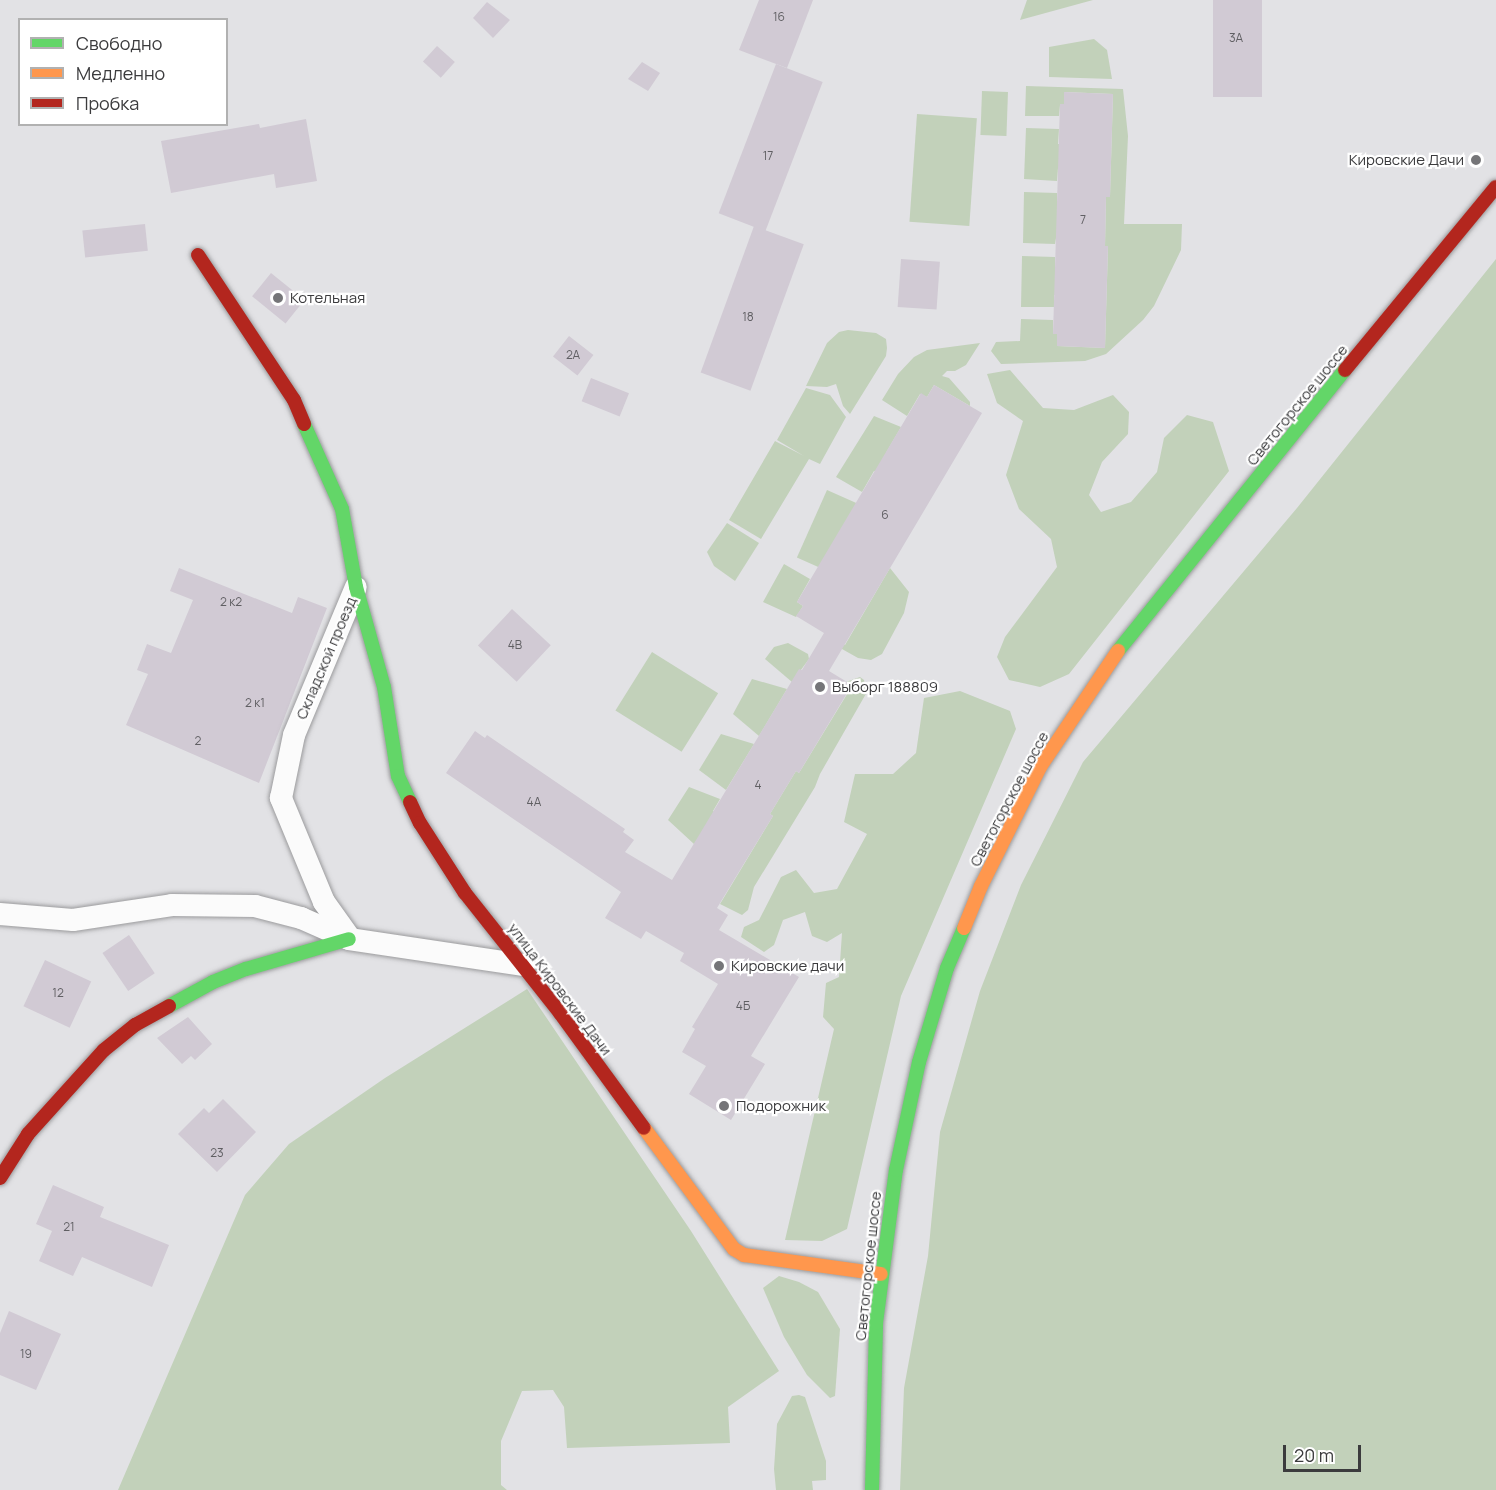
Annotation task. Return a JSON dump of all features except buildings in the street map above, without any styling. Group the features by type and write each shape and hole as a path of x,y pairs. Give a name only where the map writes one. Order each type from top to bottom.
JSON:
{"street":[{"name":"Светогорское шоссе","path":"872,1490 876,1323 896,1170 919,1062 947,968 981,886 1040,767 1109,662 1188,561 1496,188"},
{"name":"Складской проезд","path":"198,255 294,400 342,509 356,587 294,735 281,798 324,902 350,939"},
{"name":"улица Кировские Дачи","path":"356,587 384,687 398,776 420,823 465,893 524,965 734,1249 744,1255 881,1274"},
{"path":"0,914 73,920 172,905 255,906 301,918 350,939 524,965"},
{"path":"0,1178 28,1134 48,1110 104,1050 135,1025 213,982 246,969 350,939"}],"green space":[{"path":"1027,0 1093,0 1020,20"},
{"path":"1094,39 1107,50 1112,79 1049,77 1049,47"},
{"path":"1026,86 1123,89 1128,136 1124,224 1182,224 1181,250 1154,306 1143,320 1106,354 1085,361 1001,364 991,351 996,342 1020,341 1021,319 1053,320 1053,334 1057,334 1057,346 1105,348 1108,247 1105,246 1106,197 1110,196 1113,94 1064,92 1064,104 1060,105 1059,116 1025,116"},
{"path":"982,91 1008,92 1006,136 980,135"},
{"path":"917,114 977,118 969,226 909,222"},
{"path":"1026,128 1059,129 1058,144 1063,144 1062,167 1058,168 1057,181 1024,179"},
{"path":"1024,192 1057,193 1057,207 1061,208 1055,244 1023,243"},
{"path":"1022,256 1055,257 1055,271 1059,271 1058,294 1054,295 1054,307 1021,307"},
{"path":"1496,259 1496,1490 900,1490 904,1388 928,1256 940,1132 980,991 1021,885 1083,762 1297,508"},
{"path":"848,330 876,333 886,339 887,348 886,356 850,414 843,406 836,384 827,387 806,386 827,343 839,332"},
{"path":"980,343 966,365 955,371 947,371 942,376 949,378 970,402 970,406 934,385 927,397 920,394 907,416 882,400 898,374 914,357 927,350"},
{"path":"1010,370 1043,408 1074,410 1113,395 1129,412 1128,434 1102,462 1089,495 1101,512 1131,502 1157,472 1164,438 1187,415 1213,422 1229,471 1069,674 1040,687 1009,680 997,657 1005,637 1057,567 1051,539 1019,509 1006,475 1023,421 997,403 987,374"},
{"path":"806,388 830,395 846,417 820,464 809,459 761,539 729,520 775,441 804,456 777,440"},
{"path":"874,416 901,427 887,451 881,474 874,471 862,492 836,477"},
{"path":"827,490 856,503 826,571 797,558"},
{"path":"727,523 759,543 735,581 714,566 707,552"},
{"path":"784,564 810,579 797,602 803,606 796,617 763,602"},
{"path":"890,568 909,592 904,613 882,654 871,660 858,658 842,649 841,643 845,645"},
{"path":"788,643 808,654 809,659 792,682 765,659 774,647"},
{"path":"652,652 718,693 682,752 615,711"},
{"path":"860,677 864,680 867,692 820,774 815,787 754,887 748,910 742,915 720,904 773,816 770,814 796,771 799,773 852,686 846,682"},
{"path":"752,679 787,689 759,736 733,714"},
{"path":"960,691 1010,711 1016,729 901,996 847,1229 822,1241 785,1240 834,1029 823,1017 826,983 839,977 842,933 827,942 812,936 805,912 783,920 774,945 764,952 741,937 744,927 759,920 781,877 796,870 814,893 837,889 867,834 844,822 855,774 893,774 916,753 924,698"},
{"path":"721,734 754,744 726,790 699,770"},
{"path":"689,787 720,799 713,811 716,813 694,844 668,820"},
{"path":"527,989 691,1231 779,1371 728,1407 730,1443 567,1448 564,1407 553,1390 522,1391 501,1441 501,1485 507,1490 118,1490 245,1195 289,1144 385,1078"},
{"path":"779,1276 799,1282 818,1292 840,1329 835,1396 830,1398 807,1375 784,1337 763,1288"},
{"path":"792,1396 805,1397 826,1461 826,1480 812,1481 813,1490 776,1490 774,1469 777,1424"}],"traffic: fast":[{"path":"1118,651 1345,370"},
{"path":"304,424 342,509 356,587 384,687 398,776 410,802"},
{"path":"872,1490 876,1323 896,1170 919,1062 947,968 964,928"},
{"path":"169,1006 213,982 246,969 349,939"}],"traffic: slow":[{"path":"964,928 981,886 1040,767 1118,651"},
{"path":"644,1128 734,1249 744,1255 881,1274"}],"traffic: jam":[{"path":"1345,370 1496,187"},
{"path":"198,255 294,400 304,424"},
{"path":"410,802 420,823 465,893 560,1013 644,1128"},
{"path":"0,1178 28,1134 104,1050 135,1025 169,1006"}],"place":[{"name":"Кировские Дачи","path":"1476,160"},
{"name":"Котельная","path":"278,298"},
{"name":"Выборг 188809","path":"820,687"},
{"name":"Кировские дачи","path":"719,966"},
{"name":"Подорожник","path":"724,1106"}]}
